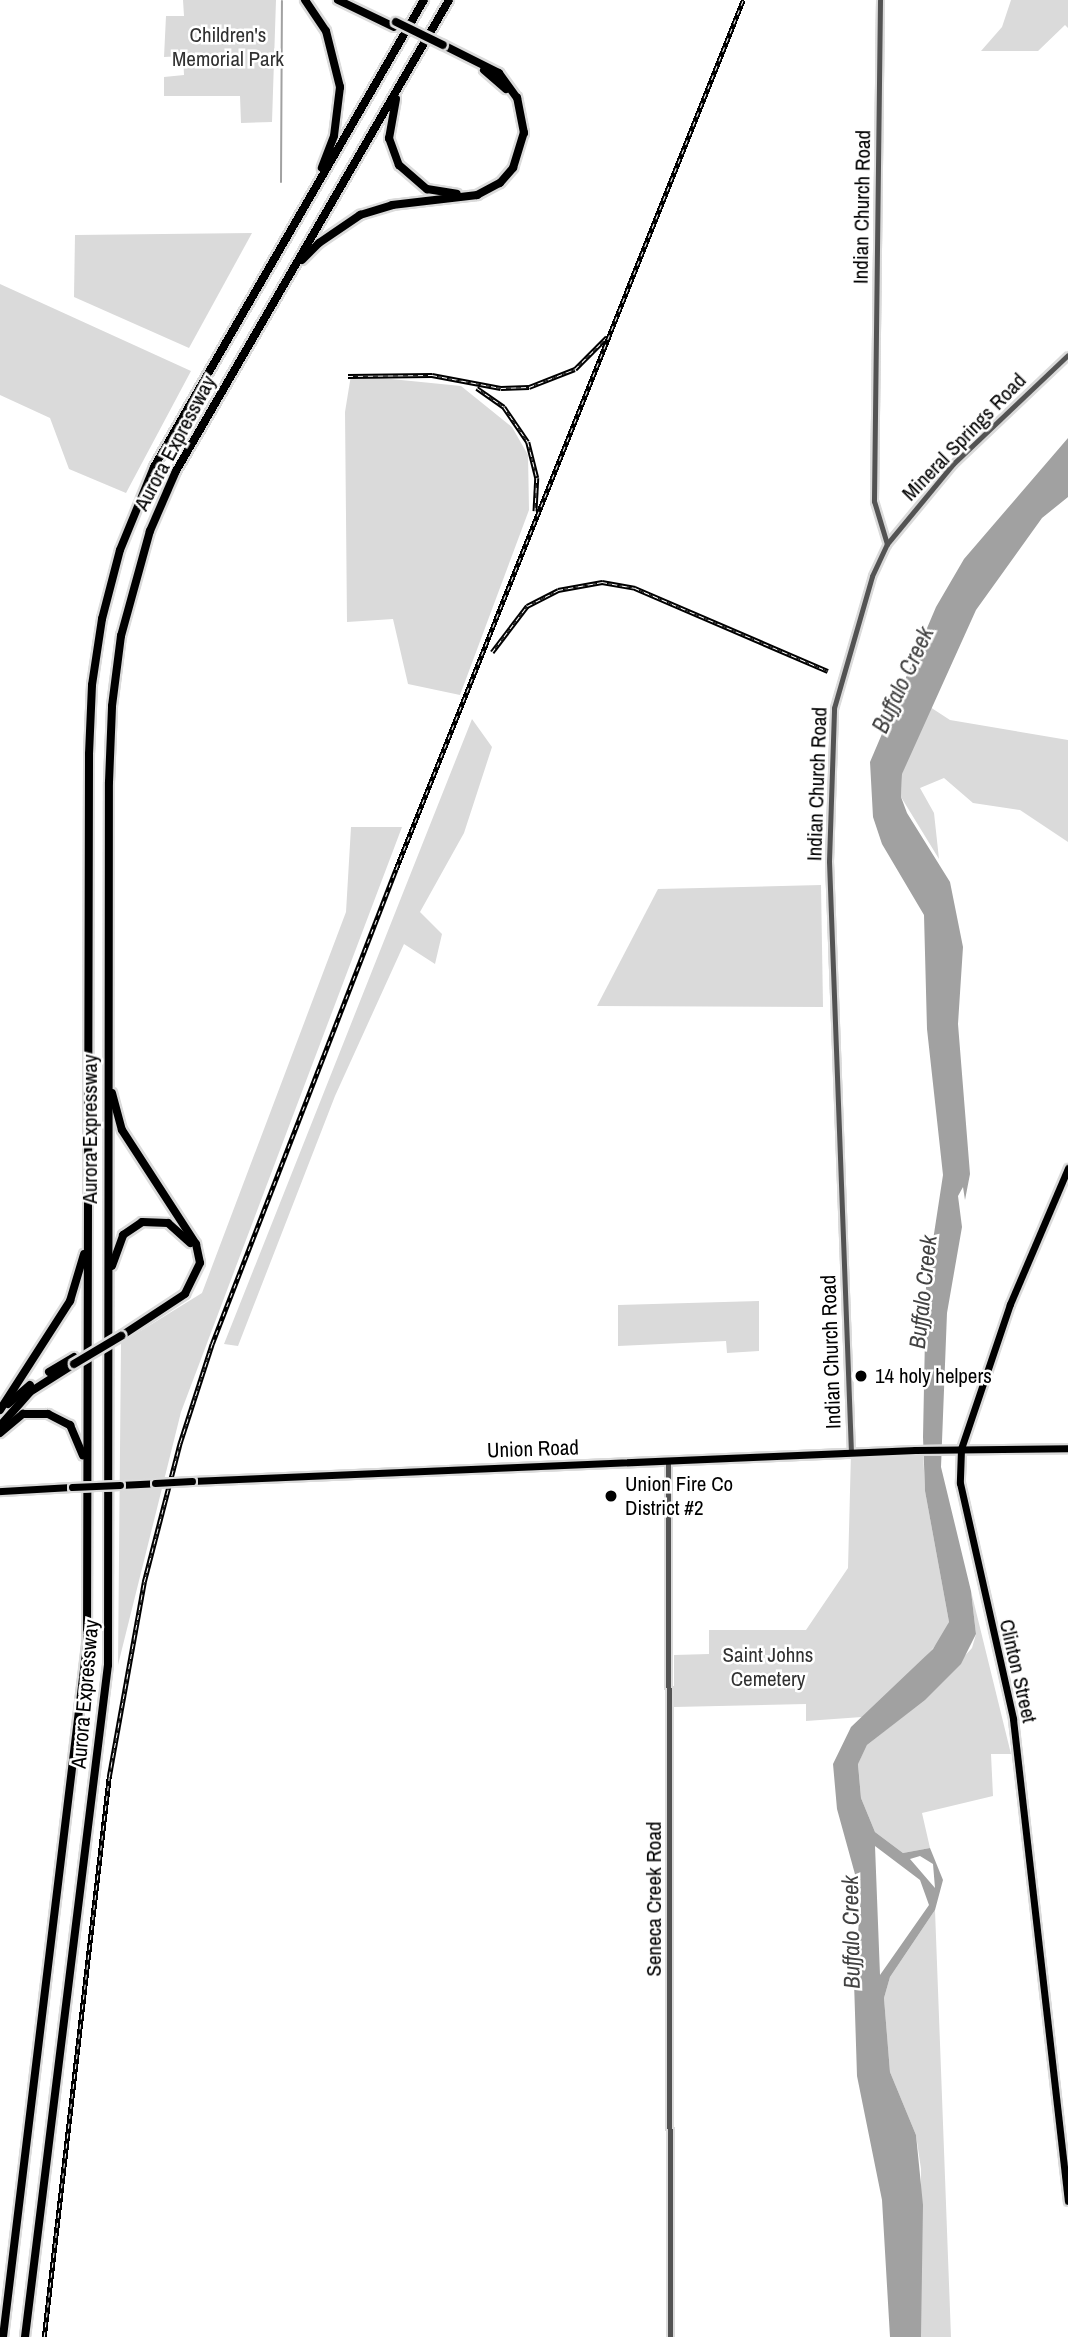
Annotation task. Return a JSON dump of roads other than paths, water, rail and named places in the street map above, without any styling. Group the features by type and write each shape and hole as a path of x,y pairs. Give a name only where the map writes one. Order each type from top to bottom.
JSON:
{"highway":[{"path":"305,0 326,31 340,87 334,136 313,191"},
{"path":"338,0 395,24"},
{"path":"282,287 319,243 360,215 392,205 477,195 500,183 513,168 524,134 517,98 499,73 350,0"},
{"name":"Aurora Expressway","path":"3,2337 85,1682 92,685 102,619 128,529 154,467 424,0"},
{"name":"Aurora Expressway","path":"25,2337 108,1665 108,1065 115,671 128,603 150,531 176,471 449,0"},
{"path":"406,73 389,127 391,149 404,173 443,194 468,193 494,181 507,167 517,146 516,109 506,89 492,75 442,47"},
{"path":"0,1411 33,1383 186,1294 200,1264 196,1244 122,1130 108,1065"},
{"path":"109,1279 118,1244 129,1229 142,1222 155,1221 179,1229 194,1254 193,1274 183,1290 121,1333"},
{"path":"0,1411 70,1301 87,1234"},
{"path":"0,1426 30,1392 74,1361"},
{"path":"0,1433 23,1414 48,1414 76,1433 86,1467"}],"main road":[{"name":"Clinton Street","path":"1068,1168 1010,1304 961,1449 962,1496 1013,1719 1068,2201"},
{"name":"Union Road","path":"0,1491 915,1450 1068,1448"}],"street":[{"name":"Indian Church Road","path":"851,1453 830,874 832,750 839,687 872,576 887,544 874,500 880,0"},
{"name":"Mineral Springs Road","path":"887,544 953,464 1068,355"},
{"name":"Seneca Creek Road","path":"668,1461 670,2337"}],"waterway":[{"path":"281,182 282,1"}],"railway":[{"path":"44,2337 109,1777 144,1582 180,1443 212,1344 396,869 743,0"},
{"path":"348,376 432,375 501,388 529,387 575,369 607,337"},
{"path":"477,388 504,407 528,442 537,478 535,511"},
{"path":"492,652 527,606 558,590 602,582 635,588 828,671"}],"place":[{"name":"14 holy helpers","path":"861,1376"},
{"name":"Union Fire Co District #2","path":"611,1496"}],"park label":[{"name":"Children's Memorial Park","path":"228,47"},
{"name":"Saint Johns Cemetery","path":"768,1667"}],"water label":[{"name":"Buffalo Creek","path":"903,680"},
{"name":"Buffalo Creek","path":"923,1292"},
{"name":"Buffalo Creek","path":"851,1932"}]}
